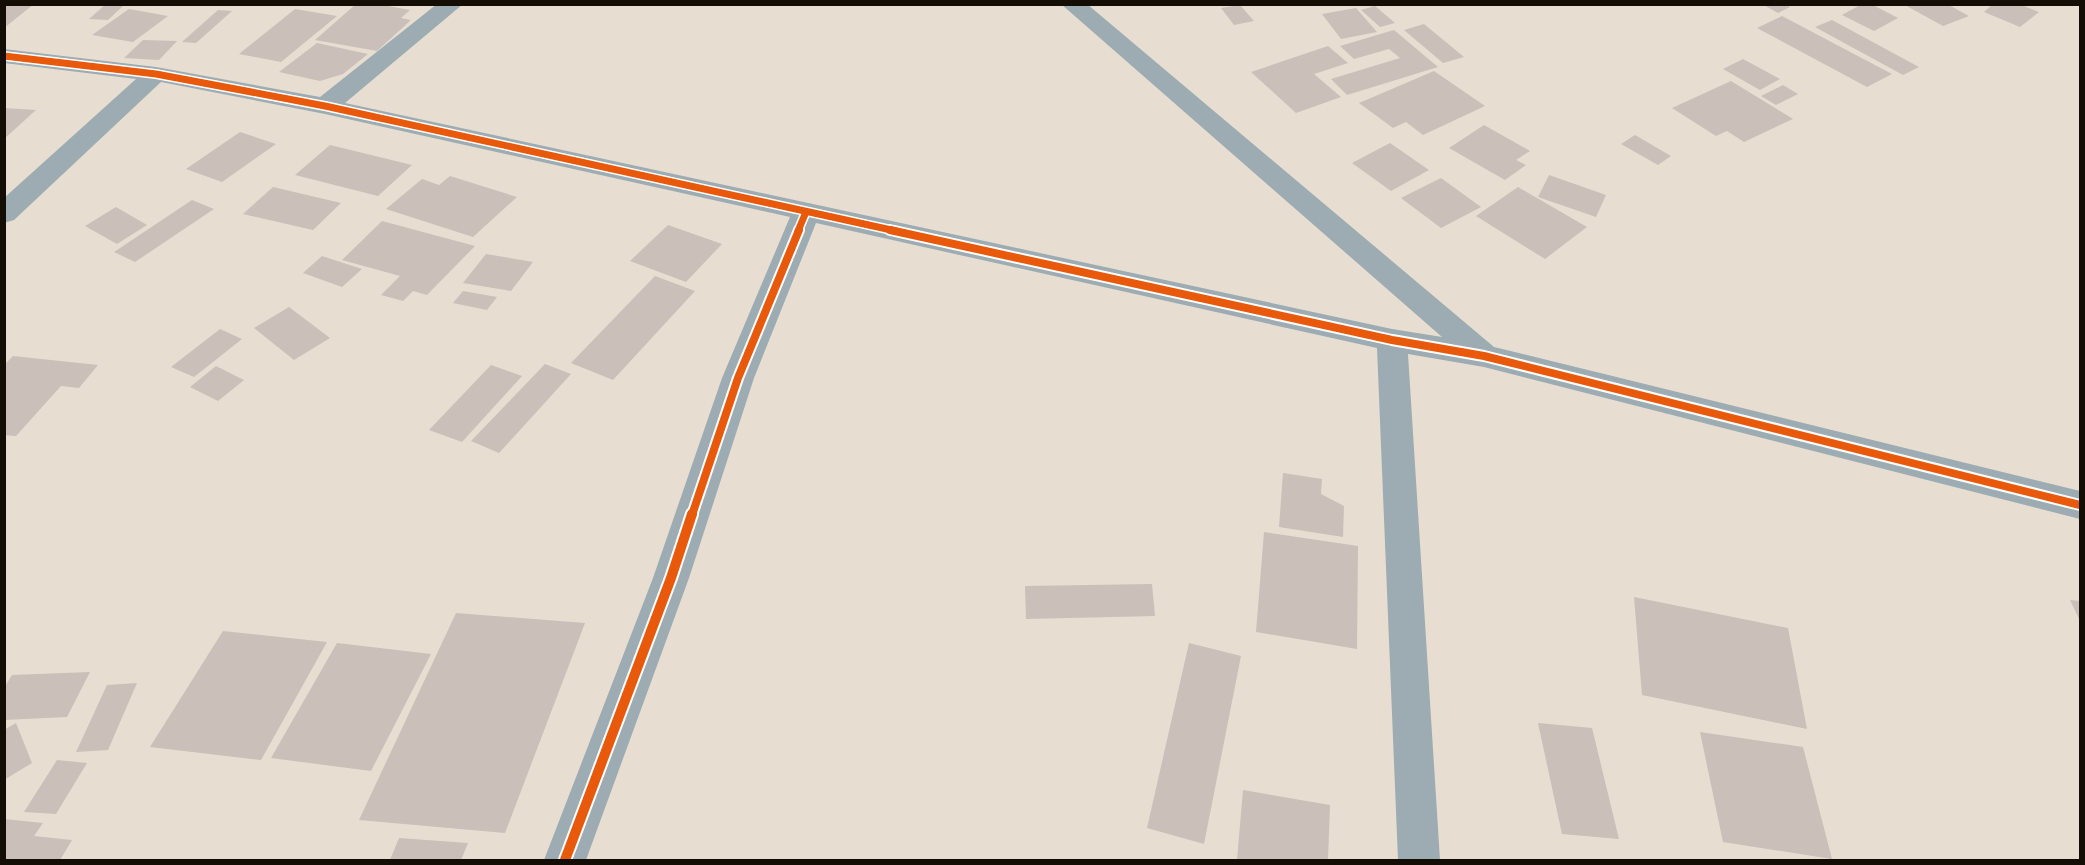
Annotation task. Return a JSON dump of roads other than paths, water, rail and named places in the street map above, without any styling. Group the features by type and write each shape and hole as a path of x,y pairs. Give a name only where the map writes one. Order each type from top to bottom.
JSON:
{"street":[{"path":"325,106 452,4"},
{"path":"1072,4 1485,356"},
{"path":"4,56 156,74 325,106 1392,340 1485,356 2080,505"},
{"path":"4,214 156,74"},
{"path":"565,861 671,578 738,378 806,212"},
{"path":"1392,340 1419,861"}]}
